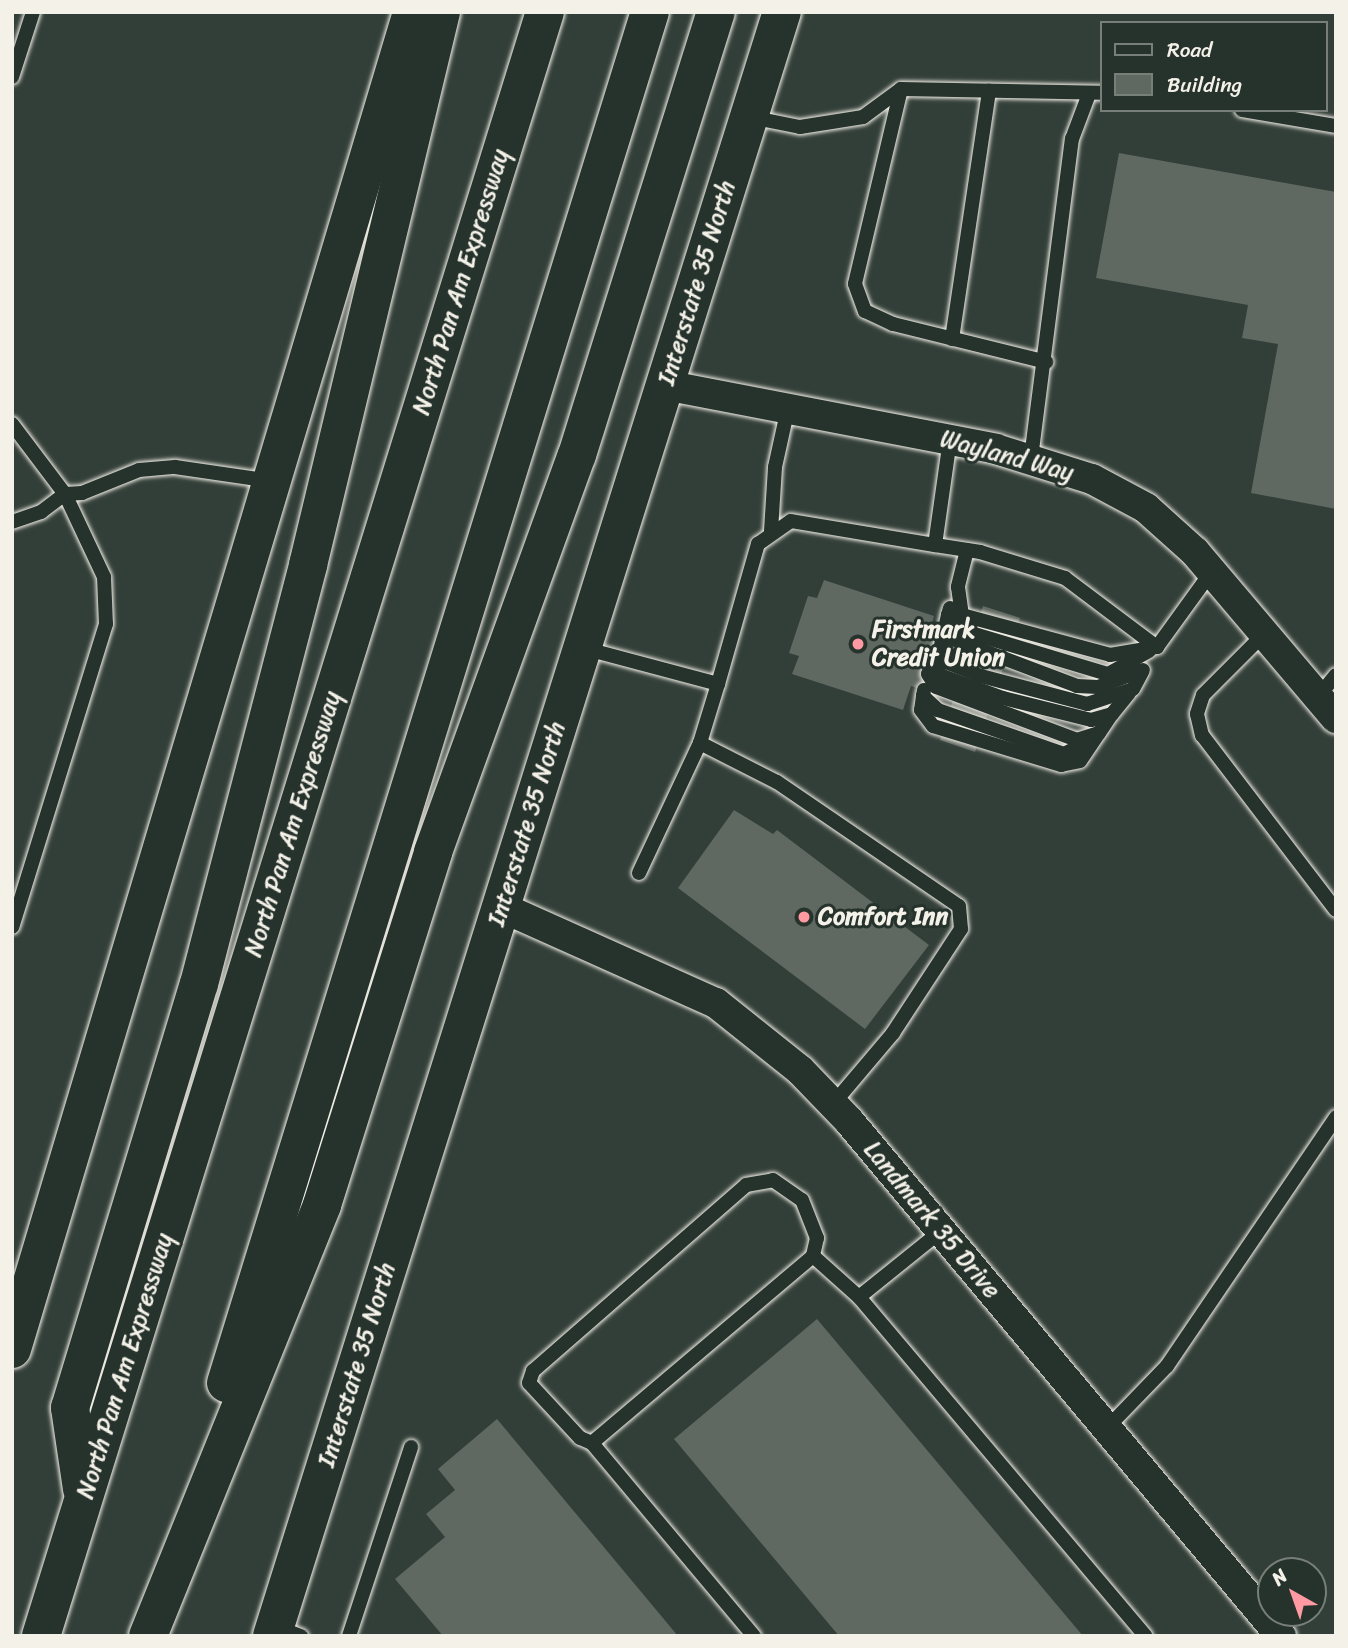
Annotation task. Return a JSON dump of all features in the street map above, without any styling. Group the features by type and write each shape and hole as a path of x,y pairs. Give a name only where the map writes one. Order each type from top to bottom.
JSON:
{"main road":[{"path":"12,1349 412,12"},
{"path":"83,1499 69,1408 203,972 308,565 442,12"},
{"name":"North Pan Am Expressway","path":"41,1636 545,12"},
{"path":"148,1636 650,12"},
{"path":"148,1636 322,1205 433,852 577,455 716,12"},
{"name":"Interstate 35 North","path":"283,1633 501,907 782,12"}],"street":[{"name":"Wayland Way","path":"665,385 950,440 1031,458 1092,479 1146,508 1212,571 1266,632 1330,697"},
{"name":"Landmark 35 Drive","path":"501,907 620,956 716,1003 800,1069 941,1231 1281,1636"}],"lane":[{"path":"12,78 33,12"},
{"path":"749,117 800,127 863,117 901,89 1095,93 1072,139 1049,295 1046,362 1031,458"},
{"path":"901,89 855,284 865,311 893,324 1046,362"},
{"path":"952,339 989,91"},
{"path":"1254,112 1336,126"},
{"path":"771,531 775,467 788,408"},
{"path":"12,424 65,494 104,577 106,624 12,927"},
{"path":"935,545 950,440"},
{"path":"12,522 41,512 65,494 82,494 139,470 175,467 272,481"},
{"path":"639,873 700,743 758,544 771,531 790,521 967,550 1065,578 1157,647"},
{"path":"967,550 923,696 938,710 1064,754 1082,748 1099,733 1133,690 1157,647 1212,571"},
{"path":"958,587 962,615 1021,633 1110,655 1157,647"},
{"path":"947,615 961,630 1108,674 1157,647"},
{"path":"947,615 950,638 1077,686 1098,687 1142,672"},
{"path":"1266,632 1203,695 1197,714 1202,735 1336,910"},
{"path":"583,648 718,684"},
{"path":"934,661 943,661 981,676 1087,705 1133,690"},
{"path":"934,661 940,675 1003,698 1091,720 1112,714"},
{"path":"934,661 936,687 974,704 1076,740 1099,733"},
{"path":"700,743 777,782 959,906 961,929 893,1033 833,1104"},
{"path":"1107,1428 1167,1366 1336,1117"},
{"path":"592,1443 813,1256 817,1237 802,1200 774,1180 746,1185 534,1371 529,1383 580,1438 592,1443 754,1636"},
{"path":"859,1297 941,1231"},
{"path":"813,1256 859,1297 1145,1636"},
{"path":"349,1636 411,1447"}],"building":[{"path":"1119,153 1336,192 1336,509 1251,493 1278,344 1242,338 1248,305 1096,278"},
{"name":"Firstmark Credit Union","path":"824,580 934,616 928,636 968,650 983,606 1020,618 975,752 940,740 953,700 911,686 903,710 792,674 799,656 789,653 808,596 817,598"},
{"name":"Comfort Inn","path":"734,810 773,834 777,830 929,945 865,1029 678,888"},
{"path":"817,1319 1083,1636 839,1636 674,1439"},
{"path":"497,1419 678,1636 443,1636 395,1579 445,1537 426,1514 455,1490 438,1469"}],"place":[{"name":"Firstmark Credit Union","path":"858,644"},
{"name":"Comfort Inn","path":"804,917"}]}
